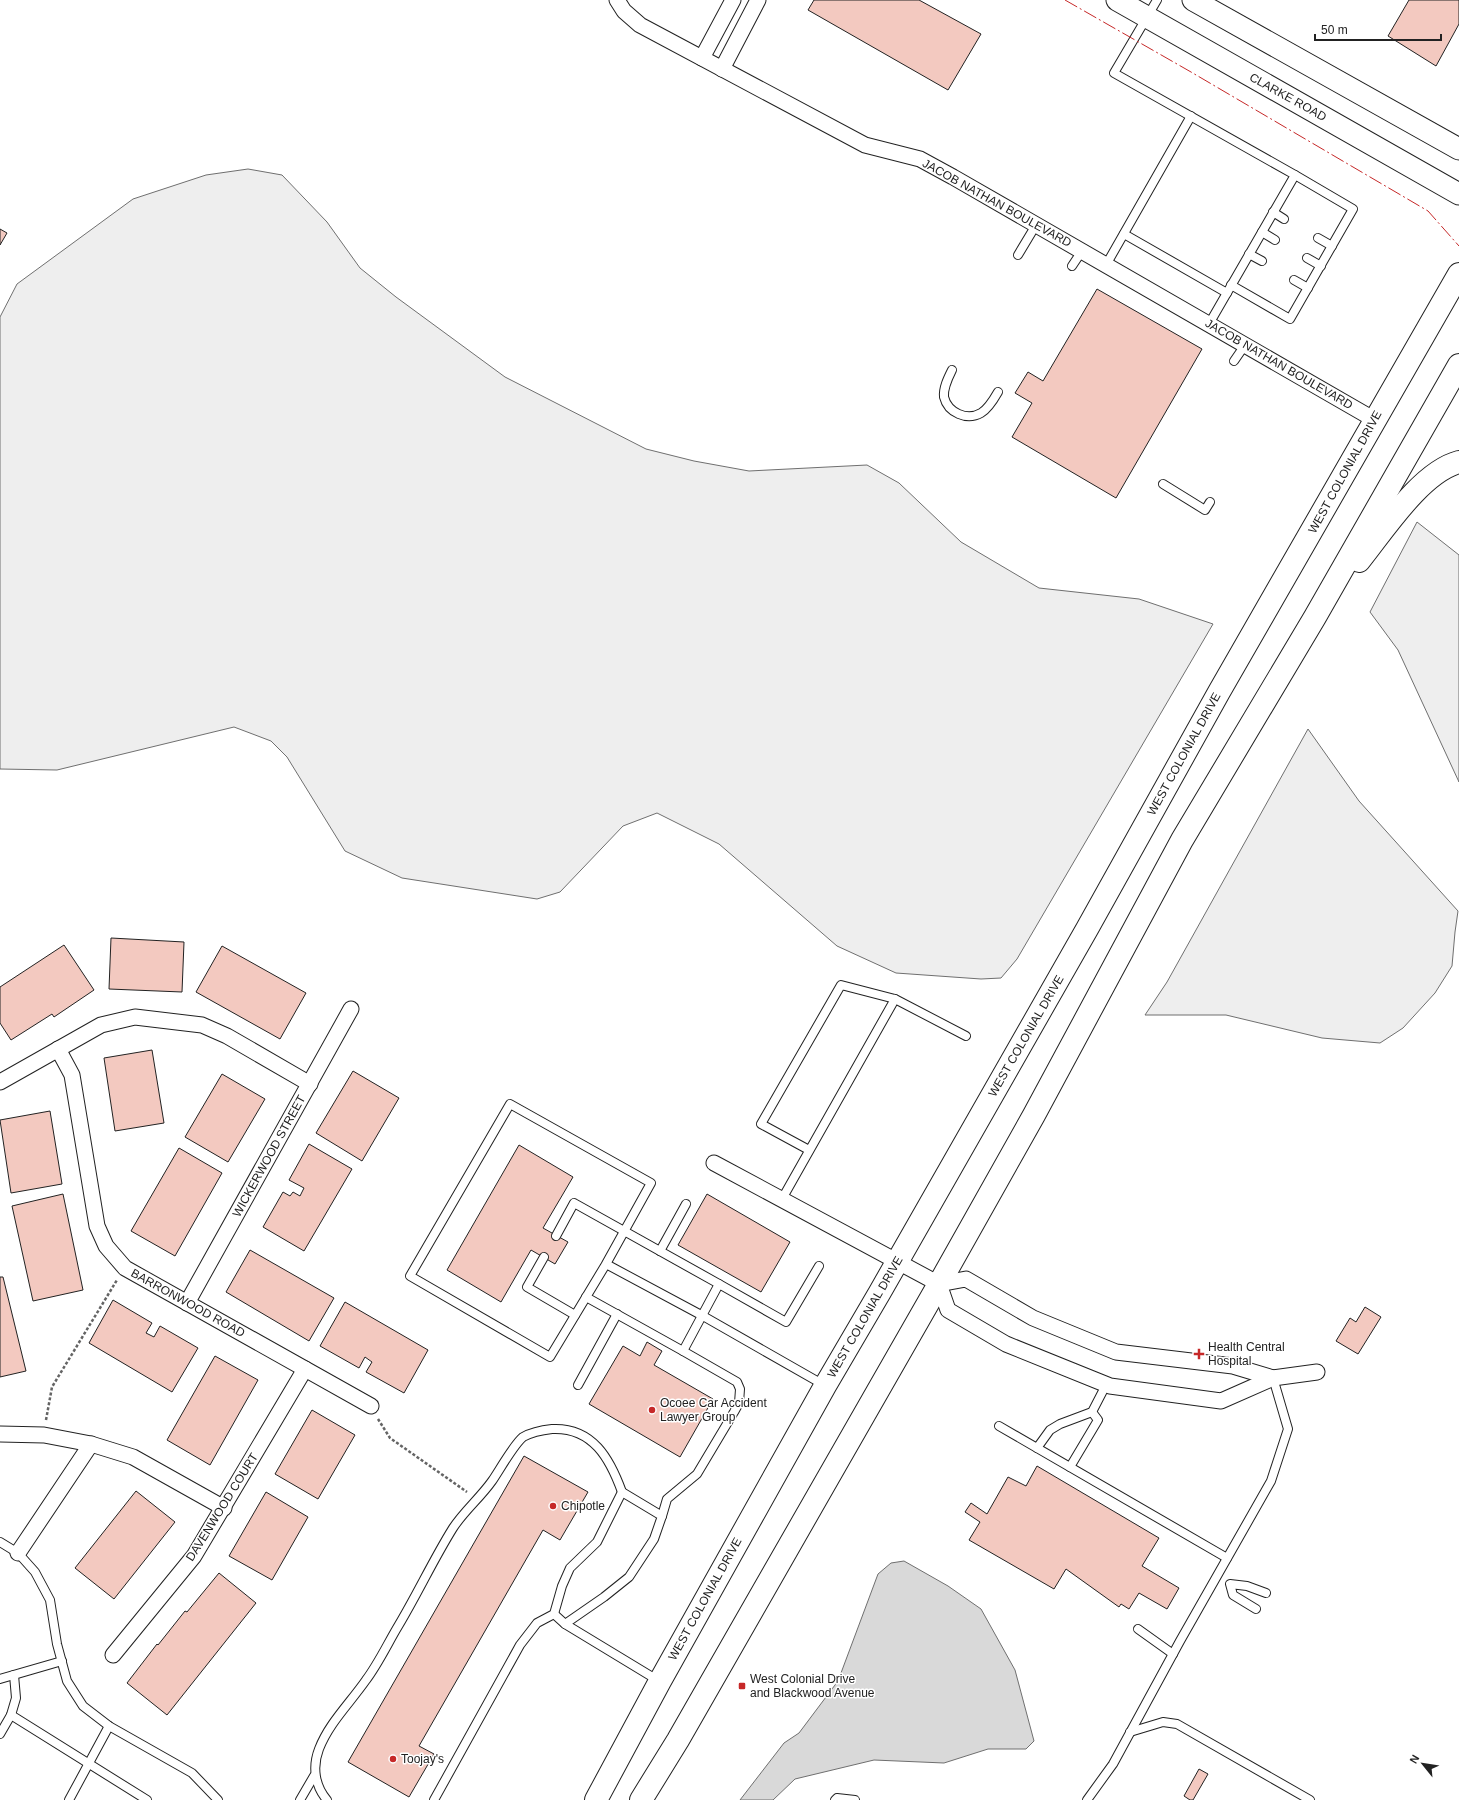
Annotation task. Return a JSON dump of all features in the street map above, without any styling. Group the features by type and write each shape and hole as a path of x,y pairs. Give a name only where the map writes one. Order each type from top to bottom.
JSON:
{"highway":[{"name":"WEST COLONIAL DRIVE","path":"596,1800 660,1681 825,1386 898,1261 1374,420 1459,274"},
{"path":"641,1800 678,1740 939,1284 1067,1055 1152,892 1315,617 1459,365"},
{"path":"1315,617 1414,493 1433,475 1459,462"}],"street":[{"name":"JACOB NATHAN BOULEVARD","path":"617,0 624,11 640,25 865,145 920,159 1374,420"},
{"path":"702,58 733,0"},
{"path":"722,69 758,0"},
{"name":"CLARKE ROAD","path":"1117,0 1152,8 1459,194"},
{"path":"1193,0 1459,149"},
{"name":"WICKERWOOD STREET","path":"187,1303 351,1009"},
{"path":"0,1082 101,1025 135,1017 202,1025 227,1036 310,1084"},
{"name":"BARRONWOOD ROAD","path":"58,1049 72,1075 97,1226 106,1246 125,1268 371,1406"},
{"path":"714,1163 939,1284 966,1279 1033,1318 1116,1352 1233,1366 1273,1378"},
{"path":"939,1284 948,1310 1000,1341 1106,1385 1221,1401 1273,1378 1317,1372"},
{"name":"DAVENWOOD COURT","path":"113,1655 194,1556 224,1508 305,1369"},
{"path":"0,1434 44,1435 91,1444 133,1457 224,1508"},
{"path":"18,1553 91,1444"}],"lane":[{"path":"1152,8 1114,73 1353,209 1290,319 1231,285"},
{"path":"1106,265 1191,116"},
{"path":"1209,324 1295,175"},
{"path":"1273,212 1284,219"},
{"path":"1018,255 1036,225"},
{"path":"1262,232 1275,240"},
{"path":"1124,234 1227,293"},
{"path":"1318,238 1332,246"},
{"path":"1072,266 1082,251"},
{"path":"1249,254 1262,261"},
{"path":"1307,258 1321,266"},
{"path":"1294,280 1308,288"},
{"path":"1234,361 1245,345"},
{"path":"952,370 945,386 944,396 947,404 953,412 972,417 982,413 998,392"},
{"path":"1163,484 1205,510 1210,502"},
{"path":"809,1150 761,1124 841,986 895,999 966,1036"},
{"path":"782,1199 895,999"},
{"path":"510,1104 651,1183 625,1231 550,1357 410,1276 510,1104"},
{"path":"556,1236 574,1203 786,1322 819,1266"},
{"path":"660,1251 686,1204"},
{"path":"544,1257 527,1287 575,1315"},
{"path":"606,1264 703,1316 825,1386"},
{"path":"683,1351 719,1284"},
{"path":"565,1624 604,1598 629,1577 654,1539 667,1499 697,1474 739,1403 740,1389 737,1382 586,1297"},
{"path":"578,1385 617,1314"},
{"path":"1087,1800 1114,1764 1173,1654 1271,1481 1288,1428 1273,1378"},
{"path":"1037,1448 1050,1430 1060,1424 1092,1412 1106,1385"},
{"path":"1070,1467 1098,1420 1092,1412"},
{"path":"999,1426 1227,1558"},
{"path":"300,1800 314,1776 318,1750 329,1730 351,1698 366,1680 403,1619 453,1529 490,1483 522,1438 535,1432 561,1429 586,1437 595,1444 609,1461 622,1492 662,1516"},
{"path":"434,1800 520,1645 537,1623 554,1614 562,1586 570,1568 597,1542 622,1492"},
{"path":"0,1542 18,1553 35,1572 50,1600 57,1644 67,1681 83,1706 109,1726 192,1773 218,1800"},
{"path":"1218,1574 1230,1584 1247,1586 1266,1593"},
{"path":"1230,1584 1233,1595 1256,1609"},
{"path":"554,1614 565,1624 660,1681"},
{"path":"1138,1629 1173,1654"},
{"path":"0,1679 62,1661"},
{"path":"0,1734 11,1715 16,1698 14,1675"},
{"path":"11,1715 147,1800"},
{"path":"1130,1732 1163,1722 1176,1724 1310,1800"},
{"path":"69,1800 109,1726"},
{"path":"314,1776 321,1793 327,1800"},
{"path":"835,1800 837,1798 855,1800"}],"path":[{"path":"44,1435 52,1387 125,1268"},
{"path":"371,1406 390,1438 477,1498"}],"shaded area":[{"path":"248,169 282,175 327,222 360,268 396,297 505,377 646,449 694,461 749,471 867,465 899,483 961,542 1039,588 1139,599 1213,624 1017,959 1001,978 981,979 896,973 837,946 719,844 657,813 623,826 560,892 537,899 402,878 345,851 287,757 271,741 234,727 57,770 0,769 0,317 17,284 133,199 206,175"},
{"path":"1417,522 1459,555 1459,782 1398,650 1370,612"},
{"path":"1308,729 1359,801 1458,911 1452,966 1435,993 1403,1028 1380,1043 1322,1038 1226,1015 1145,1015 1167,982"},
{"path":"904,1561 948,1586 981,1609 1015,1670 1034,1741 1026,1749 988,1749 944,1763 874,1760 795,1779 773,1800 740,1800 784,1743 799,1733 838,1681 878,1574 891,1563"}],"building":[{"path":"814,0 919,0 981,34 948,90 808,10"},
{"path":"1409,0 1459,0 1459,24 1436,66 1388,36"},
{"path":"0,229 7,233 0,245"},
{"path":"1097,289 1202,349 1116,498 1012,437 1032,403 1015,393 1028,372 1043,381"},
{"path":"111,938 184,942 182,992 109,989"},
{"path":"64,945 94,990 54,1017 52,1014 11,1040 0,1023 0,987"},
{"path":"222,946 306,993 280,1039 196,992"},
{"path":"152,1050 164,1123 115,1131 104,1058"},
{"path":"353,1071 399,1098 362,1161 316,1133"},
{"path":"222,1074 265,1099 228,1162 185,1137"},
{"path":"50,1111 62,1184 11,1193 0,1120"},
{"path":"309,1144 352,1169 304,1251 263,1227 283,1192 290,1196 293,1192 300,1196 304,1188 289,1180"},
{"path":"519,1145 573,1177 543,1228 568,1242 555,1264 531,1250 501,1302 447,1270"},
{"path":"179,1148 222,1173 175,1256 131,1231"},
{"path":"63,1194 83,1290 33,1301 12,1206"},
{"path":"707,1194 790,1242 761,1292 678,1245"},
{"path":"250,1250 334,1298 309,1341 226,1292"},
{"path":"0,1277 3,1277 26,1371 0,1377"},
{"path":"113,1300 152,1323 146,1333 154,1337 160,1326 198,1348 172,1392 89,1343"},
{"path":"345,1302 428,1350 404,1393 366,1372 372,1362 365,1357 359,1368 320,1346"},
{"path":"1365,1307 1381,1317 1358,1354 1336,1341 1350,1318 1356,1322"},
{"path":"647,1342 662,1351 654,1365 713,1399 680,1457 589,1404 623,1346 640,1356"},
{"path":"215,1356 258,1380 210,1465 167,1440"},
{"path":"312,1410 355,1435 318,1499 275,1474"},
{"path":"524,1456 588,1492 560,1540 543,1530 419,1746 434,1754 409,1797 348,1762"},
{"path":"1037,1466 1159,1538 1142,1566 1179,1588 1167,1609 1139,1593 1129,1609 1121,1604 1119,1607 1066,1569 1054,1589 969,1540 980,1522 965,1512 971,1503 987,1514 1008,1477 1026,1486"},
{"path":"136,1491 175,1522 114,1599 75,1568"},
{"path":"266,1492 308,1517 272,1580 229,1556"},
{"path":"219,1573 256,1603 167,1715 127,1683 157,1644 158,1645 185,1611 187,1612"},
{"path":"1199,1769 1208,1774 1193,1800 1190,1800 1184,1796"}],"power":[{"path":"1065,0 1428,211 1459,246"}],"place":[{"name":"Health Central Hospital","path":"1199,1354"},
{"name":"Ocoee Car Accident Lawyer Group","path":"652,1410"},
{"name":"Chipotle","path":"553,1506"},
{"name":"West Colonial Drive and Blackwood Avenue","path":"742,1686"},
{"name":"Toojay's","path":"393,1759"}]}
